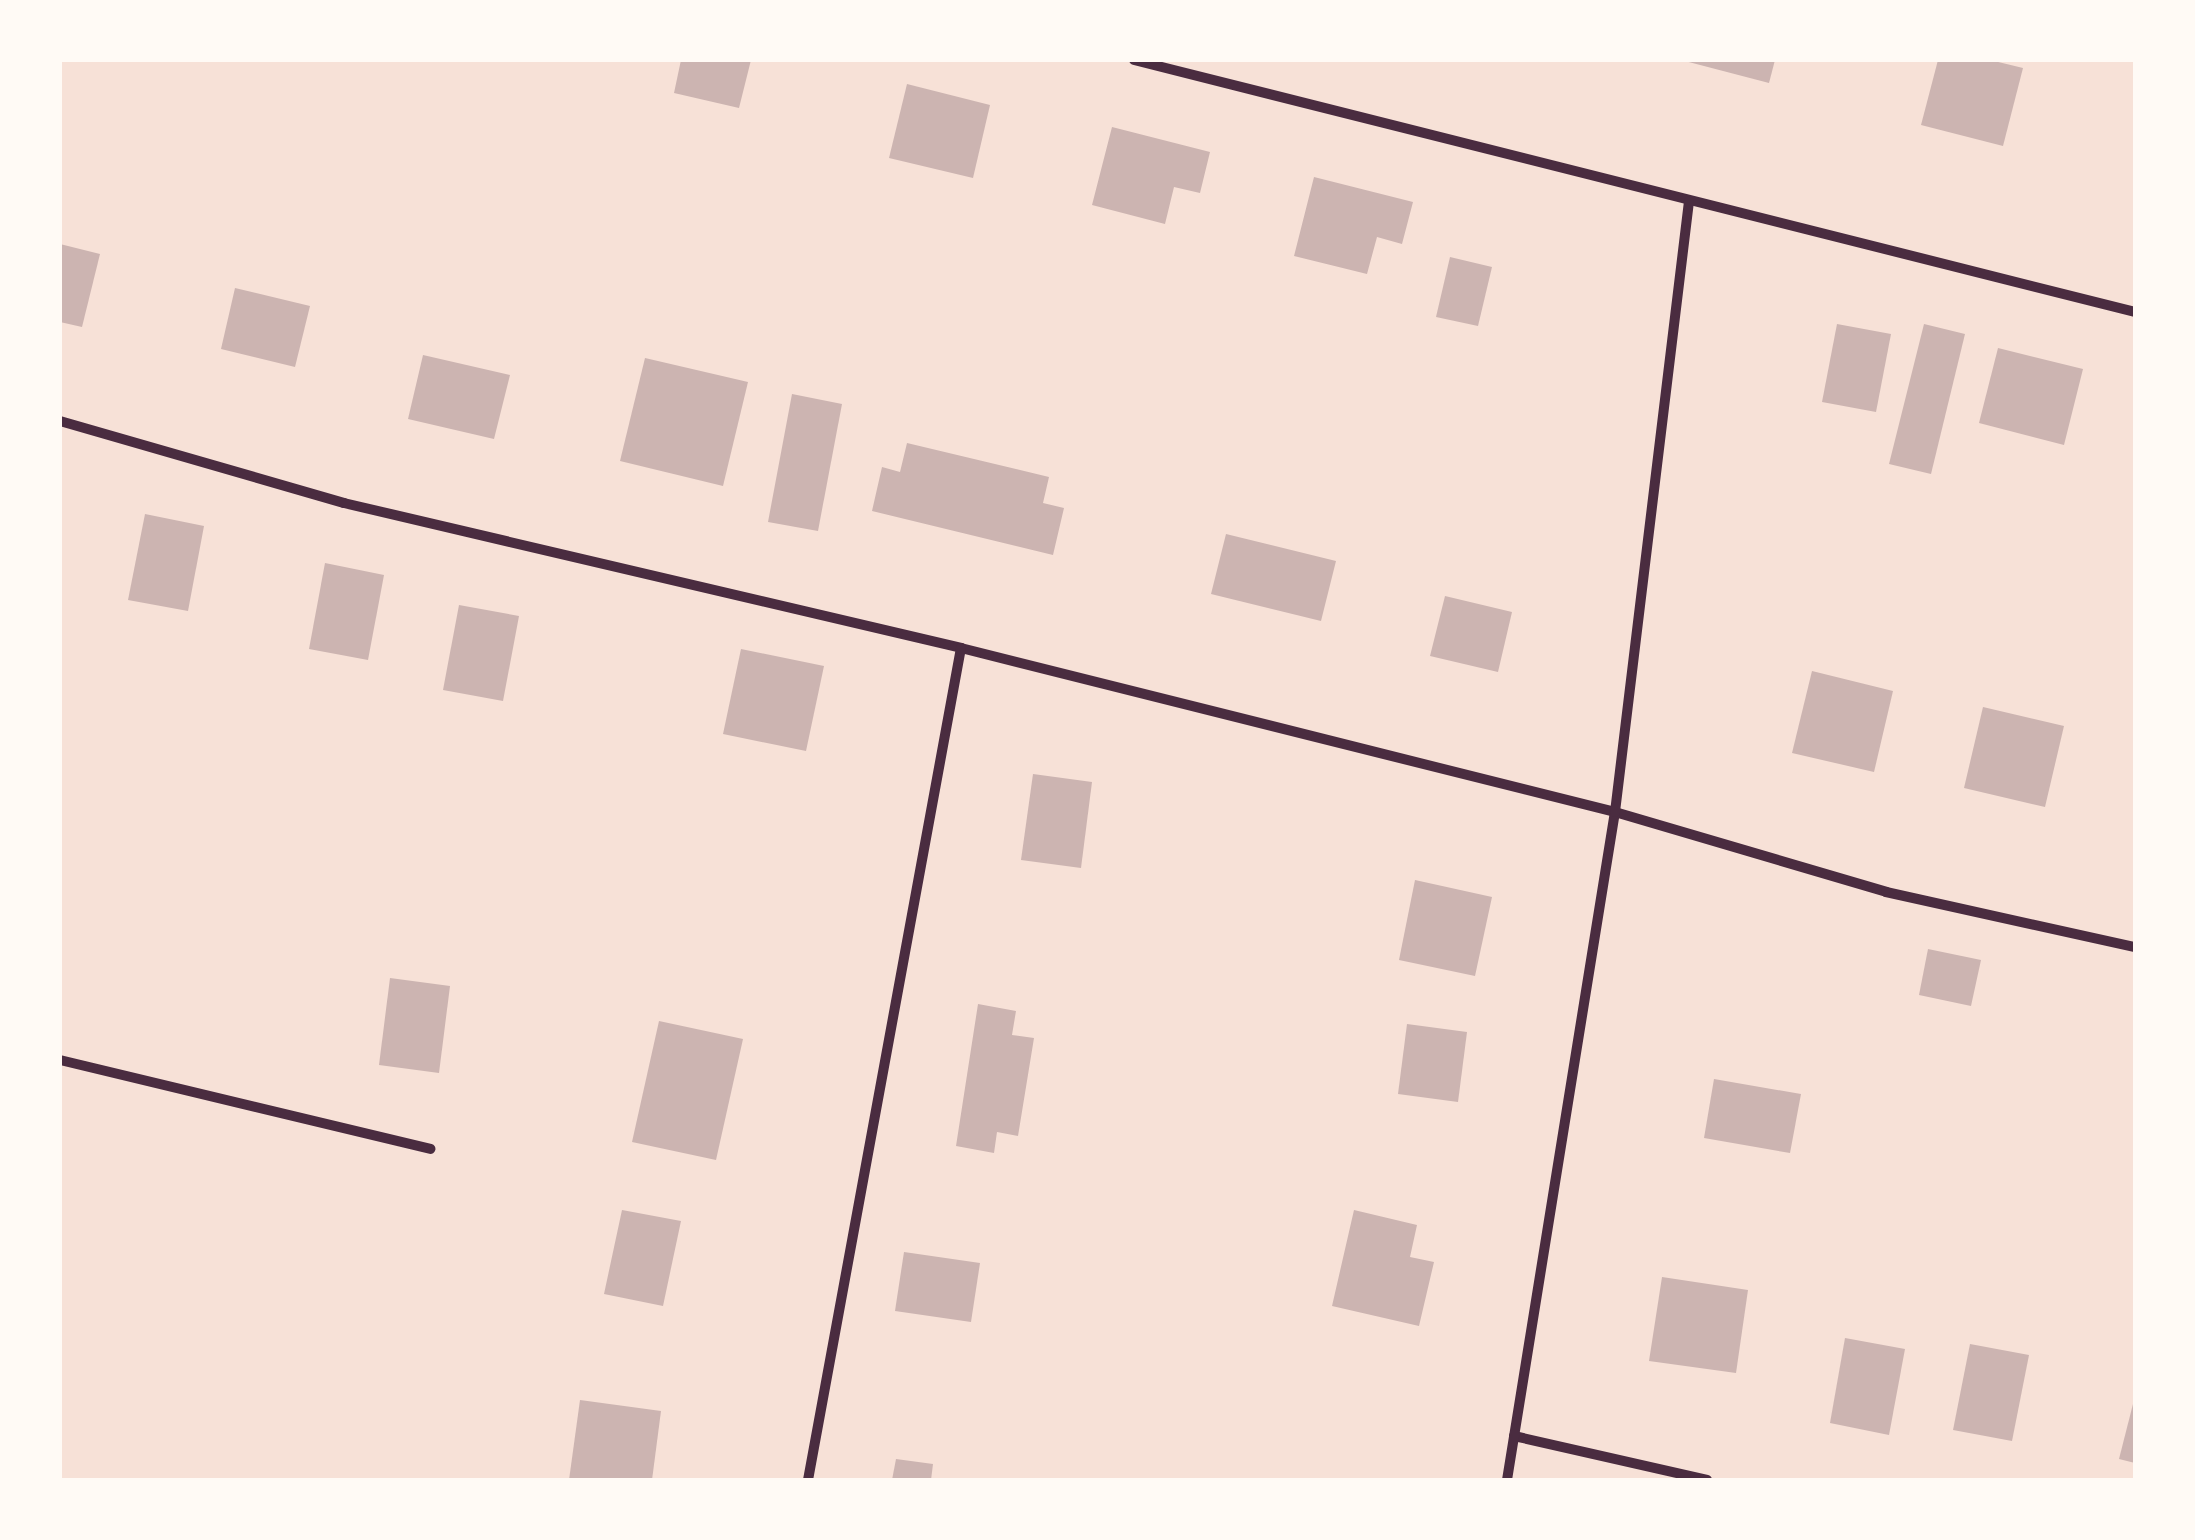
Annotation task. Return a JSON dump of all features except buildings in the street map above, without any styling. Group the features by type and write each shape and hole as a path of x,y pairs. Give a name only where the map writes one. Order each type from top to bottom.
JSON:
{"street":[{"path":"1134,60 2135,312"},
{"path":"1507,1480 1615,812 1690,201"},
{"path":"60,421 344,503 961,648 1615,812 1886,892 2135,947"},
{"path":"808,1480 961,648"},
{"path":"60,1060 430,1149"},
{"path":"1514,1436 1707,1480"}]}
